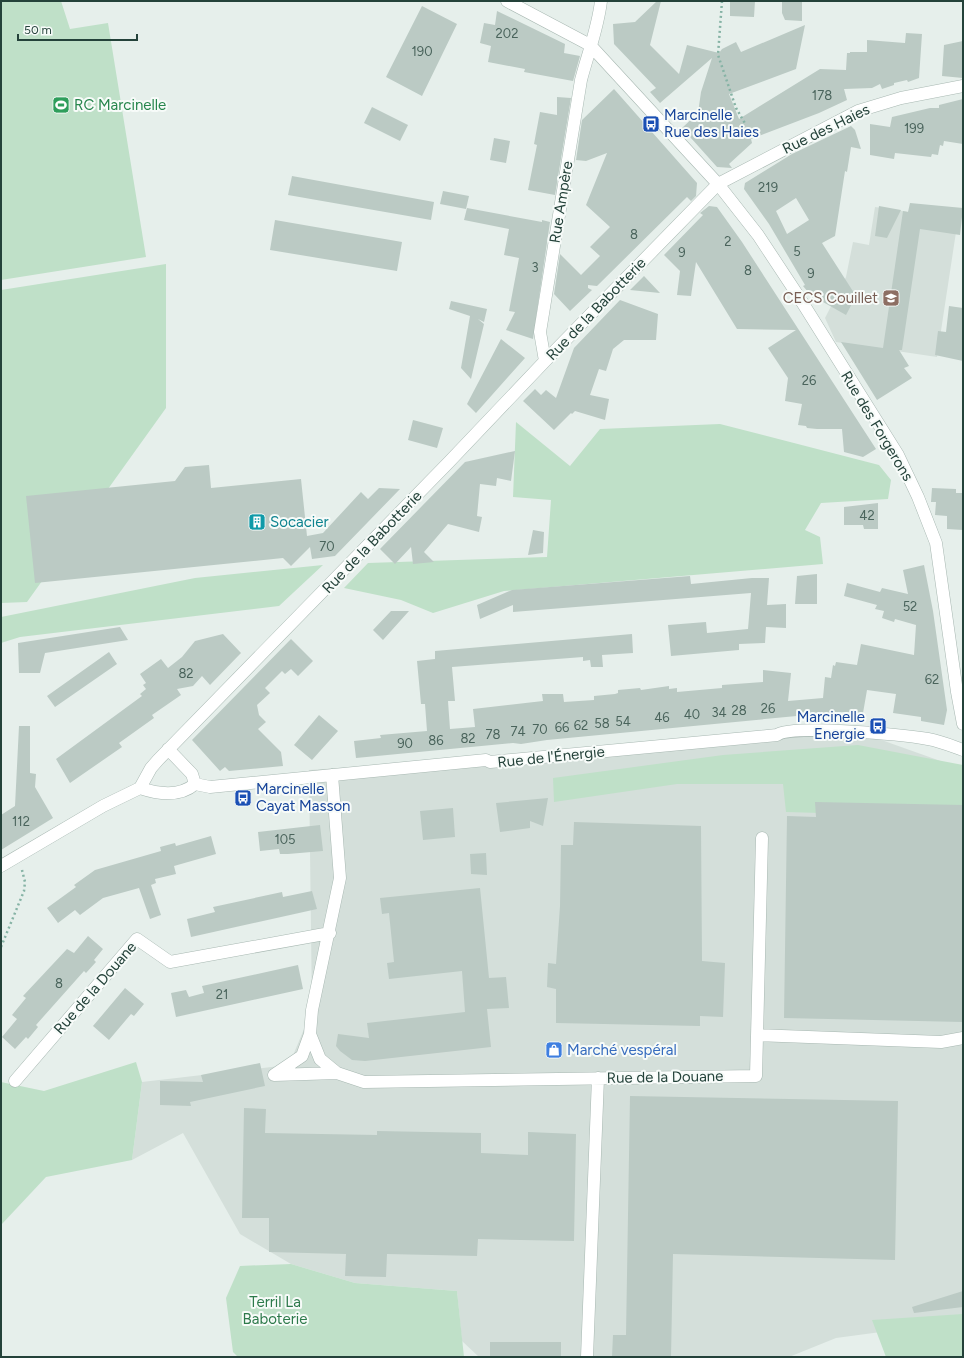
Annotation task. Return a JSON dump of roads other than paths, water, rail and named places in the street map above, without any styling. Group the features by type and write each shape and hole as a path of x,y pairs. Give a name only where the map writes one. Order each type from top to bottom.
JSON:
{"street":[{"path":"507,1 590,44"},
{"name":"Rue Ampère","path":"545,361 540,332 581,80 590,44 597,29 601,1"},
{"name":"Rue des Forgerons","path":"590,44 718,184 758,235 797,294 898,455 918,497 936,543 957,692 963,724"},
{"name":"Rue des Haies","path":"718,184 858,111 901,98 963,86"},
{"name":"Rue de la Babotterie","path":"140,788 151,768 168,749 450,462 545,361 718,184"},
{"name":"Rue de l'Énergie","path":"140,788 160,793 179,792 188,789 195,784 210,786 486,760 490,762 777,735 781,732 800,731 897,734 941,742 963,750"},
{"path":"168,749 189,771 195,784"},
{"name":"Rue de la Douane","path":"332,775 340,878 330,932 312,1010 310,1034 302,1056 274,1075 337,1073 364,1082 756,1076 762,838"},
{"path":"1,866 103,806 140,788"},
{"name":"Rue de la Douane","path":"15,1081 138,939 170,962 330,932"},
{"name":"Rue de la Douane","path":"310,1034 320,1059 337,1073"},
{"path":"757,1035 941,1042 963,1038"},
{"path":"587,1357 598,1078"}],"place":[{"name":"RC Marcinelle","path":"61,105"},
{"name":"Marcinelle Rue des Haies","path":"651,124"},
{"name":"CECS Couillet","path":"891,298"},
{"name":"Socacier","path":"257,522"},
{"name":"Marcinelle Energie","path":"878,726"},
{"name":"Marcinelle Cayat Masson","path":"243,798"},
{"name":"Marché vespéral","path":"554,1050"}],"park label":[{"name":"Terril La Baboterie","path":"275,1310"}]}
